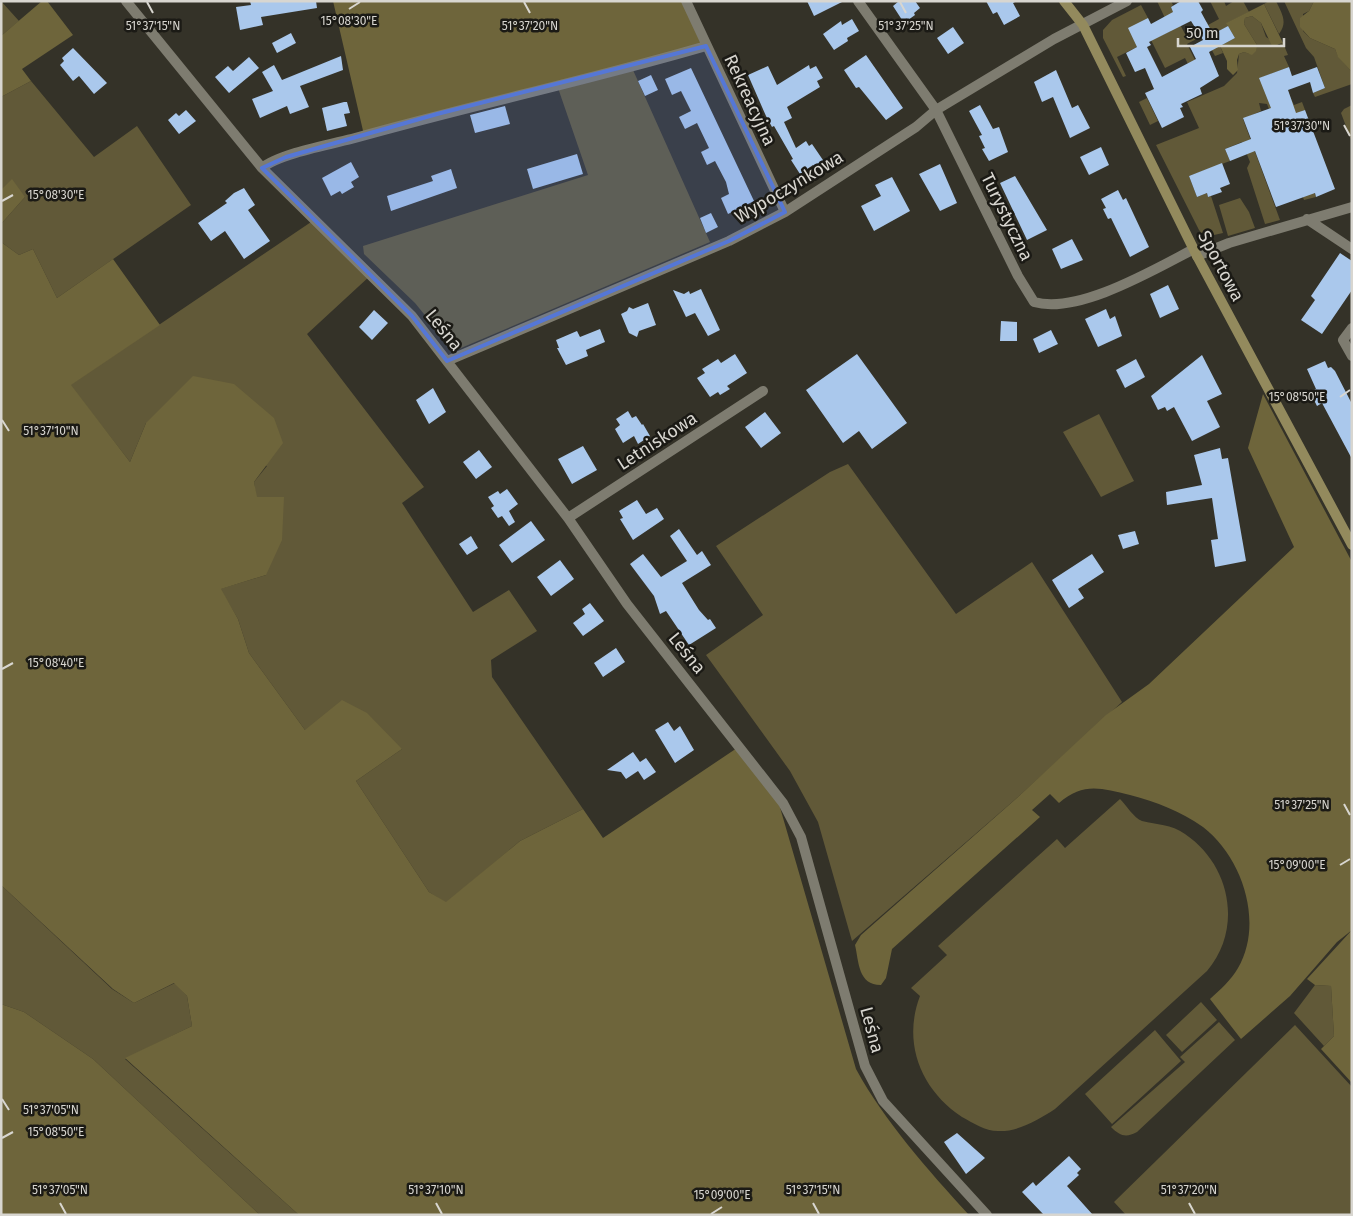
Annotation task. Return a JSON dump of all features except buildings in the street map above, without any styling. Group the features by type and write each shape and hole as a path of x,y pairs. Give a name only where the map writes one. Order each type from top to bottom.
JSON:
{"street":[{"path":"127,3 139,1"},
{"name":"Rekreacyjna","path":"686,1 785,212"},
{"name":"Turystyczna","path":"858,1 936,110 1018,276 1034,302 1044,305 1056,304 1110,292 1196,253"},
{"name":"Sportowa","path":"1064,1 1083,25 1196,253 1352,545"},
{"name":"Wypoczynkowa","path":"447,361 729,241 785,212 916,127 936,110 1054,39 1127,1"},
{"name":"Leśna","path":"127,3 262,168 412,316 568,518 626,604 783,803 801,837 865,1066 883,1101 987,1215"},
{"path":"262,168 286,157 437,114 640,65 706,46"},
{"path":"1196,253 1352,207"},
{"path":"1307,219 1352,249"},
{"path":"1352,328 1344,340 1352,356"},
{"name":"Letniskowa","path":"568,518 763,391"}],"highlighted area":[{"path":"706,46 785,212 729,241 447,361 412,316 262,168 286,157 437,114"}],"shaded area":[{"path":"1,1 19,21 1,36"},
{"path":"42,1 47,1 73,35 22,69 31,81 1,97 1,36"},
{"path":"333,1 686,1 706,46 364,135"},
{"path":"1157,1 1171,1 1173,5 1171,7 1185,34 1207,22 1208,25 1219,19 1210,1 1224,1 1226,6 1234,1 1243,1 1249,12 1227,23 1228,26 1219,31 1220,46 1223,53 1215,56 1204,35 1187,44 1203,76 1196,80 1185,58 1165,68 1151,40 1171,31"},
{"path":"1269,1 1276,1 1282,14 1284,22 1279,34 1264,4"},
{"path":"1284,1 1314,1 1309,11 1303,14 1303,31 1310,38 1335,49 1338,56 1352,72 1352,84 1315,97 1313,93 1325,88 1314,57 1306,48"},
{"path":"1314,1 1352,1 1352,72 1338,57 1335,49 1310,38 1300,27 1300,18 1309,11"},
{"path":"1264,4 1283,43 1272,46 1261,23 1252,16 1245,18 1244,24 1257,45 1256,51 1252,55 1244,52 1239,54 1237,60 1238,70 1233,75 1227,69 1227,61 1220,46 1235,38 1226,23"},
{"path":"1141,5 1148,18 1137,47 1117,57 1126,76 1123,77 1103,38 1103,30 1112,20"},
{"path":"1252,16 1261,23 1266,37 1279,45 1283,43 1288,55 1284,56 1289,67 1260,78 1289,94 1294,105 1302,102 1305,110 1286,118 1316,197 1304,200 1267,104 1259,103 1261,111 1243,119 1280,220 1265,224 1247,168 1250,162 1242,142 1225,149 1230,161 1189,176 1197,197 1207,193 1208,197 1211,196 1223,233 1205,237 1199,230 1156,145 1199,128 1187,102 1224,86 1237,73 1239,54 1244,52 1250,54 1257,45 1244,24 1245,18"},
{"path":"633,70 710,242 454,351 415,303 364,254 363,246 588,175 558,88"},
{"path":"31,81 94,157 137,126 191,205 57,298 33,249 19,255 1,242 1,224 25,197 1,190 1,97"},
{"path":"1147,98 1158,121 1150,125 1139,102"},
{"path":"1352,105 1352,142 1341,113"},
{"path":"12,179 25,197 1,224 1,190"},
{"path":"1240,198 1249,212 1255,228 1228,236 1219,205"},
{"path":"314,220 371,275 307,334 424,487 402,503 473,612 509,590 537,631 491,660 492,677 583,809 520,841 446,903 429,892 356,781 402,749 305,730 249,653 238,619 220,589 266,575 254,482 267,466 146,423 130,462 70,385"},
{"path":"1,242 19,255 33,249 57,298 113,259 160,325 71,385 130,462 146,423 193,376 234,384 274,418 283,443 254,482 257,497 284,497 282,540 266,575 221,589 238,619 249,653 305,730 342,700 367,713 402,749 356,781 429,892 446,902 520,841 583,809 603,838 737,748 779,804 856,1069 894,1127 969,1215 299,1215 125,1058 192,1026 187,996 174,983 134,1003 113,989 1,885"},
{"path":"1263,394 1352,562 1352,930 1337,942 1290,996 1241,1039 1210,999 1229,981 1238,968 1246,950 1249,931 1249,912 1245,892 1239,873 1229,856 1217,840 1203,827 1177,812 1140,798 1110,790 1093,788 1076,792 1059,803 1050,794 1032,810 1040,817 892,949 886,978 881,985 868,981 861,971 855,945 861,935 1018,797 1106,715 1149,684 1294,547 1248,448"},
{"path":"1099,414 1134,481 1101,497 1063,432"},
{"path":"848,464 956,614 1032,562 1122,702 1018,797 852,941 818,822 790,771 706,655 763,615 716,546 830,472"},
{"path":"1120,799 1142,821 1169,827 1185,834 1201,847 1213,863 1222,880 1227,898 1228,917 1225,936 1218,954 1207,971 1055,1109 1035,1121 1013,1130 988,1130 962,1117 948,1106 926,1079 919,1064 913,1031 920,996 911,988 947,955 938,946 1057,839 1065,848"},
{"path":"1,885 112,989 134,1003 175,983 187,996 192,1026 125,1059 299,1215 260,1215 93,1059 24,1012 1,1004"},
{"path":"1351,931 1352,1083 1321,1049 1334,1036 1331,986 1315,985 1307,979"},
{"path":"1315,985 1331,986 1334,1036 1324,1046 1294,1013"},
{"path":"1201,1002 1217,1020 1182,1052 1166,1035"},
{"path":"1,1004 24,1012 93,1059 260,1215 1,1215"},
{"path":"1219,1022 1235,1040 1137,1132 1123,1135 1111,1127 1185,1062 1180,1057"},
{"path":"1295,1025 1352,1087 1352,1215 1126,1215 1114,1202"},
{"path":"1155,1030 1181,1061 1112,1124 1085,1094"}]}
